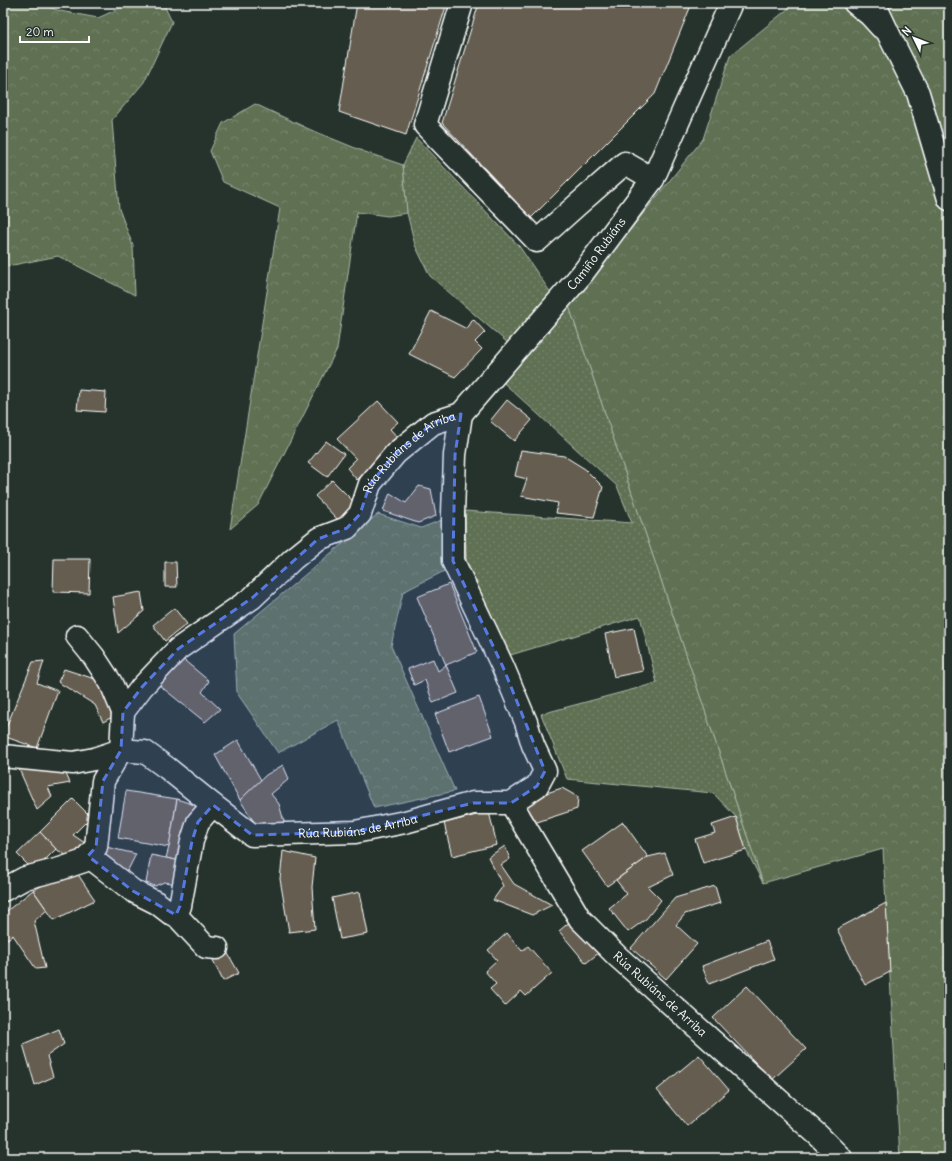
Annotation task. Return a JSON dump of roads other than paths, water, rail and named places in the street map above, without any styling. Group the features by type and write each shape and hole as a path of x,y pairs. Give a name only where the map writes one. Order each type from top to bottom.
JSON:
{"street":[{"path":"462,3 425,125 537,241 625,163 653,179"},
{"path":"701,73 731,3"},
{"path":"701,73 745,3"},
{"path":"855,3 870,15 890,39"},
{"path":"874,3 890,39 918,93 949,200"},
{"name":"Camiño Rubiáns","path":"460,414 582,274 653,179 701,73"},
{"name":"Rúa Rubiáns de Arriba","path":"3,756 73,763 94,759 121,750 145,752 168,768 252,835 355,832 405,822 473,803 511,803 537,786 545,771 533,745 526,722 503,667 453,561 455,455 460,414 433,423 396,453 370,484 360,514 346,528 318,539 293,559 252,598 178,649 142,687 123,712"},
{"path":"3,890 25,878 84,861 96,847 103,781 121,750 123,712 111,683 94,657 77,636"},
{"name":"Rúa Rubiáns de Arriba","path":"511,803 580,919 617,956 819,1136 841,1158"},
{"path":"176,915 180,906 192,841 198,822 213,805"},
{"path":"88,856 133,891 157,903 170,914 176,915 206,947 217,948"}]}
